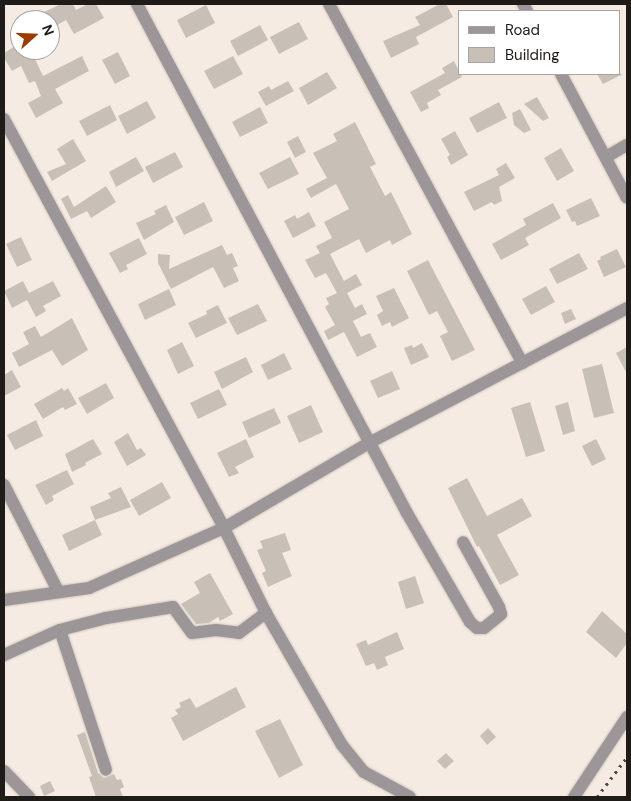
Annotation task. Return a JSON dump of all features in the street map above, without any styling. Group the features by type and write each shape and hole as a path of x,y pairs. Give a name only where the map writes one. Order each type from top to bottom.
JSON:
{"street":[{"path":"137,4 369,443 462,610 477,628 484,628 494,622 501,614 463,542"},
{"path":"329,4 522,363"},
{"path":"562,75 627,198"},
{"path":"4,119 224,528 266,613 342,745 364,772 410,797"},
{"path":"606,157 627,145"},
{"path":"4,600 89,588 224,528 369,443 627,308"},
{"path":"4,485 58,591"},
{"path":"4,656 60,630 106,618 173,607 192,633 216,630 239,633 266,613"},
{"path":"60,630 106,770"},
{"path":"574,797 627,717"},
{"path":"4,771 29,797"}],"building":[{"path":"61,4 73,4 76,10 88,4 96,4 104,18 74,34 66,20 60,24 60,10 48,10"},
{"path":"440,4 446,4 453,17 416,37 419,44 391,58 383,41 420,25 415,17"},
{"path":"206,5 215,23 186,38 177,20"},
{"path":"299,22 308,39 279,54 270,37"},
{"path":"260,25 268,40 238,56 230,41"},
{"path":"10,49 10,60 35,60 43,76 82,56 89,71 55,89 63,103 36,118 28,103 41,96 35,81 29,83 21,66 12,71 4,58 4,53"},
{"path":"118,52 130,76 115,84 102,60"},
{"path":"233,56 243,74 214,89 204,71"},
{"path":"454,61 458,69 458,75 462,77 438,90 441,95 427,103 429,108 421,112 410,92 445,73 442,68"},
{"path":"327,72 337,88 308,105 299,88"},
{"path":"598,75 621,75 603,84"},
{"path":"288,81 294,91 266,106 258,92 269,86 271,90"},
{"path":"537,97 549,118 543,121 524,104"},
{"path":"147,101 156,118 127,134 118,116"},
{"path":"499,102 507,118 477,133 469,118"},
{"path":"110,105 117,120 87,136 79,121"},
{"path":"260,107 268,123 240,137 232,122"},
{"path":"520,109 531,130 524,133 514,125 512,113"},
{"path":"355,122 376,164 370,167 385,196 391,192 412,234 392,245 390,240 366,253 359,239 330,254 344,281 356,274 362,285 347,293 355,308 362,304 367,314 353,321 361,337 370,333 377,347 357,357 344,332 328,340 324,331 335,325 325,307 329,304 326,298 337,293 326,273 315,278 305,260 320,253 316,246 332,238 324,222 349,209 336,184 311,198 306,189 327,178 313,153 337,141 333,134"},
{"path":"455,131 468,155 451,165 447,157 450,155 441,139"},
{"path":"298,136 306,152 295,158 287,142"},
{"path":"73,139 86,161 52,181 47,172 66,164 57,149"},
{"path":"561,148 574,171 557,181 544,158"},
{"path":"175,152 183,167 153,183 145,167"},
{"path":"136,157 144,171 116,187 109,172"},
{"path":"290,157 299,174 268,189 259,173"},
{"path":"506,163 515,178 499,187 502,201 494,205 492,202 474,211 464,192 499,175 496,169"},
{"path":"106,186 116,202 91,218 87,211 71,219 61,199 68,195 74,207"},
{"path":"591,198 600,216 577,226 575,221 572,222 566,210"},
{"path":"204,202 213,221 184,235 175,217"},
{"path":"553,203 561,218 525,238 529,245 501,260 492,244 526,225 523,219"},
{"path":"166,205 174,222 144,240 136,223 156,214 154,211"},
{"path":"309,212 316,226 293,238 284,221 295,215 297,219"},
{"path":"21,237 32,260 17,267 6,244"},
{"path":"139,238 147,254 126,265 128,269 120,273 109,253"},
{"path":"222,245 227,255 232,253 238,266 233,268 239,281 224,288 213,267 171,289 158,263 158,254 170,255 169,269"},
{"path":"617,249 626,267 604,277 597,261 601,259 600,257"},
{"path":"579,253 588,269 557,284 549,269"},
{"path":"428,260 475,350 452,361 440,336 448,332 437,311 429,315 407,271"},
{"path":"23,281 29,293 53,281 61,296 43,306 46,311 36,317 27,300 12,308 4,291"},
{"path":"546,286 555,302 531,315 522,299"},
{"path":"394,288 409,318 392,327 390,322 382,326 377,315 383,311 376,296"},
{"path":"169,289 176,305 145,320 138,304"},
{"path":"258,304 267,321 237,335 228,318"},
{"path":"218,305 227,323 196,338 188,323 207,314 206,311"},
{"path":"571,309 576,319 565,324 561,313"},
{"path":"72,318 88,350 62,366 52,350 19,367 12,353 29,344 23,332 35,326 41,337"},
{"path":"182,342 194,366 178,374 167,350"},
{"path":"422,343 429,357 411,365 404,348 412,345 413,348"},
{"path":"627,347 627,374 616,353"},
{"path":"284,353 292,369 268,380 261,365"},
{"path":"246,357 253,372 222,389 214,372"},
{"path":"602,364 614,413 594,418 582,369"},
{"path":"12,370 21,387 4,396 4,375"},
{"path":"392,371 400,389 378,398 370,381"},
{"path":"106,383 114,398 87,414 78,398"},
{"path":"62,388 64,391 68,388 77,404 65,410 63,407 43,419 34,404"},
{"path":"219,389 227,405 198,419 190,403"},
{"path":"530,402 545,451 526,457 511,408"},
{"path":"568,402 575,431 563,435 555,406"},
{"path":"311,405 323,432 299,443 287,416"},
{"path":"274,408 281,423 249,438 242,422"},
{"path":"36,420 43,436 15,450 7,435"},
{"path":"128,433 137,450 141,448 146,455 127,466 114,442"},
{"path":"93,439 102,454 72,472 65,454"},
{"path":"246,439 254,457 235,467 239,473 229,477 217,453"},
{"path":"596,439 606,459 592,466 582,446"},
{"path":"67,470 74,484 52,496 54,500 46,505 35,485"},
{"path":"467,478 487,516 522,498 532,516 497,535 519,575 500,585 479,546 477,547 448,488"},
{"path":"162,482 171,498 139,516 130,500"},
{"path":"121,487 131,507 95,520 90,507 111,498 108,493"},
{"path":"95,520 102,535 69,551 62,535"},
{"path":"285,533 291,550 282,553 292,576 268,587 262,573 266,571 257,550 263,548 260,541"},
{"path":"210,573 233,614 220,621 218,617 209,623 196,624 181,604 200,593 194,582"},
{"path":"415,576 424,603 406,609 398,582"},
{"path":"602,611 627,634 627,643 616,658 586,632"},
{"path":"397,632 404,649 385,657 388,665 377,670 374,663 366,666 356,644 366,640 368,645"},
{"path":"236,687 246,707 183,741 171,718 178,714 175,710 181,707 179,703 190,698 196,708"},
{"path":"280,719 303,765 279,778 255,731"},
{"path":"488,728 496,737 487,745 480,736"},
{"path":"85,732 98,773 104,778 114,774 117,780 121,779 124,787 120,789 123,797 96,797 89,777 92,776 77,735"},
{"path":"446,753 454,761 445,769 437,761"},
{"path":"50,781 55,791 44,796 40,786"}],"railway":[{"path":"597,797 627,757"}]}
